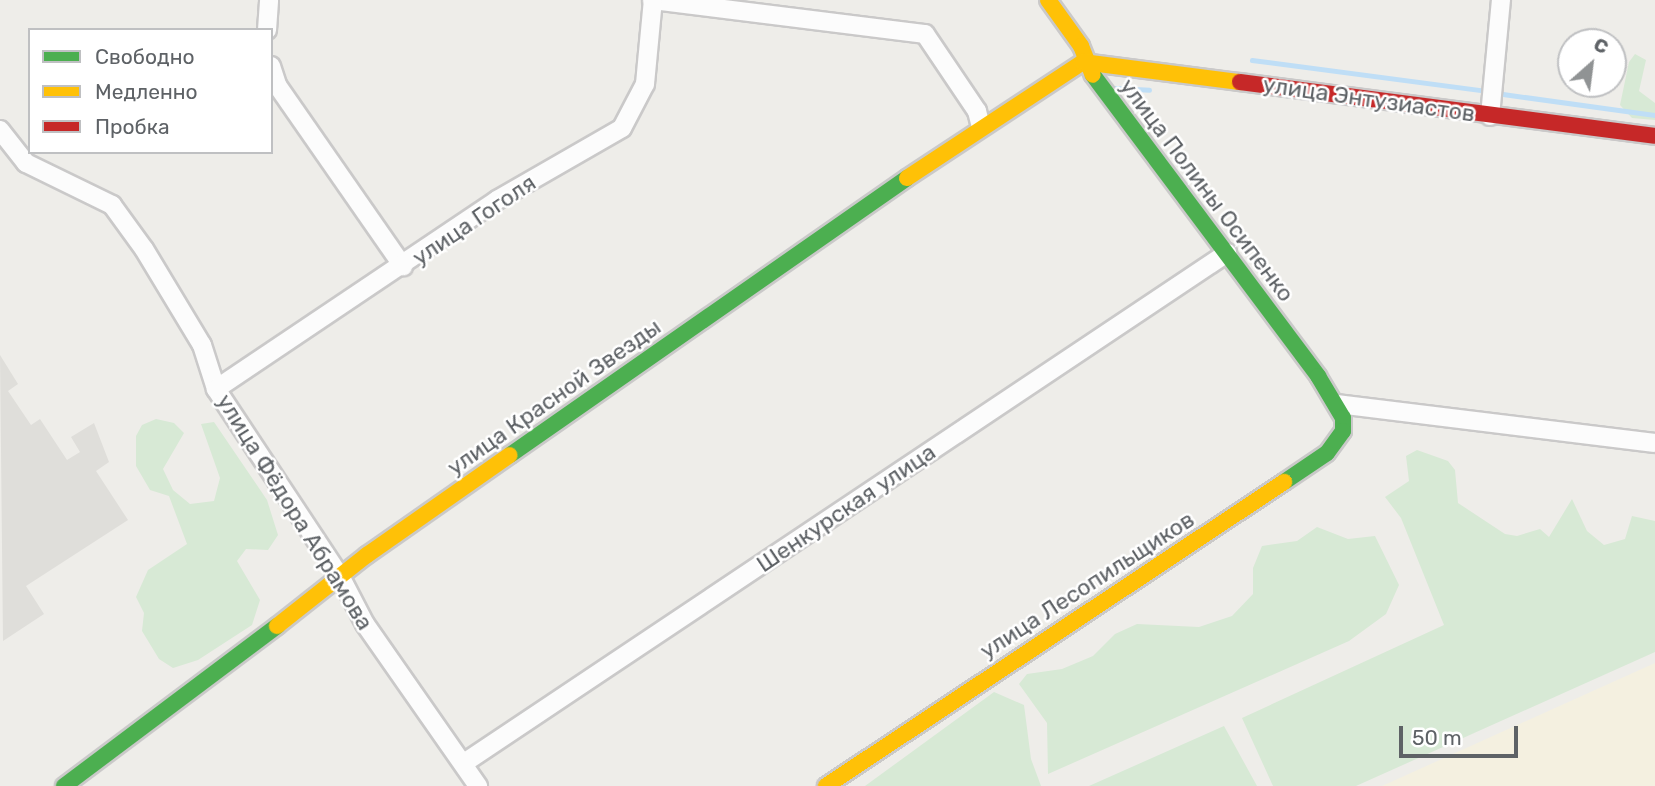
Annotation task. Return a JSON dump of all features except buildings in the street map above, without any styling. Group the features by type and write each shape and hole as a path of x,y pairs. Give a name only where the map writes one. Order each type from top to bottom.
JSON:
{"street":[{"path":"267,28 269,0"},
{"path":"652,0 925,34 977,111 981,127"},
{"name":"улица Гоголя","path":"216,389 404,266 498,200 622,128 645,84 652,0"},
{"name":"улица Полины Осипенко","path":"1048,0 1081,46 1083,62 1337,404"},
{"path":"1490,116 1501,0"},
{"name":"улица Энтузиастов","path":"1083,62 1655,136"},
{"name":"улица Красной Звезды","path":"64,786 181,703 340,576 981,127 1083,62"},
{"path":"273,72 277,85 404,266"},
{"name":"улица Фёдора Абрамова","path":"0,130 26,163 112,205 178,299 202,345 216,389 340,576 365,624 478,786"},
{"name":"Шенкурская улица","path":"464,763 1227,253"},
{"path":"1337,404 1655,443"},
{"name":"улица Лесопильщиков","path":"826,786 1326,453 1343,431 1337,404"}],"shaded area":[{"path":"0,355 18,384 8,391 31,425 40,419 67,460 80,452 71,437 94,423 109,462 96,471 128,520 26,586 44,614 3,641"}],"green space":[{"path":"1635,54 1646,60 1639,91 1655,103 1655,120 1632,118 1620,105 1621,98 1627,98 1629,62"},
{"path":"156,419 174,423 184,433 163,469 173,490 190,504 214,501 220,478 201,424 214,422 267,500 278,535 268,550 246,549 237,561 260,600 252,625 198,660 173,668 159,659 142,631 144,613 136,597 148,570 187,544 169,496 150,490 136,466 136,436 142,425"},
{"path":"1417,450 1448,461 1455,470 1458,503 1505,534 1517,536 1540,529 1549,537 1572,499 1587,531 1604,545 1625,539 1632,516 1655,521 1655,652 1356,786 1273,786 1242,718 1444,625 1401,518 1385,497 1409,481 1406,456"},
{"path":"1317,527 1348,539 1375,536 1399,585 1386,614 1349,641 1048,774 1047,723 1019,684 1027,674 1062,669 1093,656 1115,634 1137,624 1199,627 1232,616 1253,594 1253,568 1262,546 1297,541"},
{"path":"994,692 1024,705 1031,759 1041,786 865,786"},
{"path":"1224,726 1257,786 1089,786"}],"sand":[{"path":"1655,663 1655,786 1382,786"}],"waterway":[{"path":"1252,60 1486,91"},
{"path":"1115,88 1149,90"},
{"path":"1503,94 1655,115"}],"traffic: fast":[{"path":"1093,75 1318,376 1343,418 1343,431 1327,453 1284,482"},
{"path":"510,455 907,178"},
{"path":"64,786 277,626"}],"traffic: slow":[{"path":"1048,0 1081,46 1093,75"},
{"path":"907,178 1083,62 1240,82"},
{"path":"277,626 367,555 510,455"},
{"path":"826,786 1284,482"}],"traffic: jam":[{"path":"1240,82 1655,136"}]}
